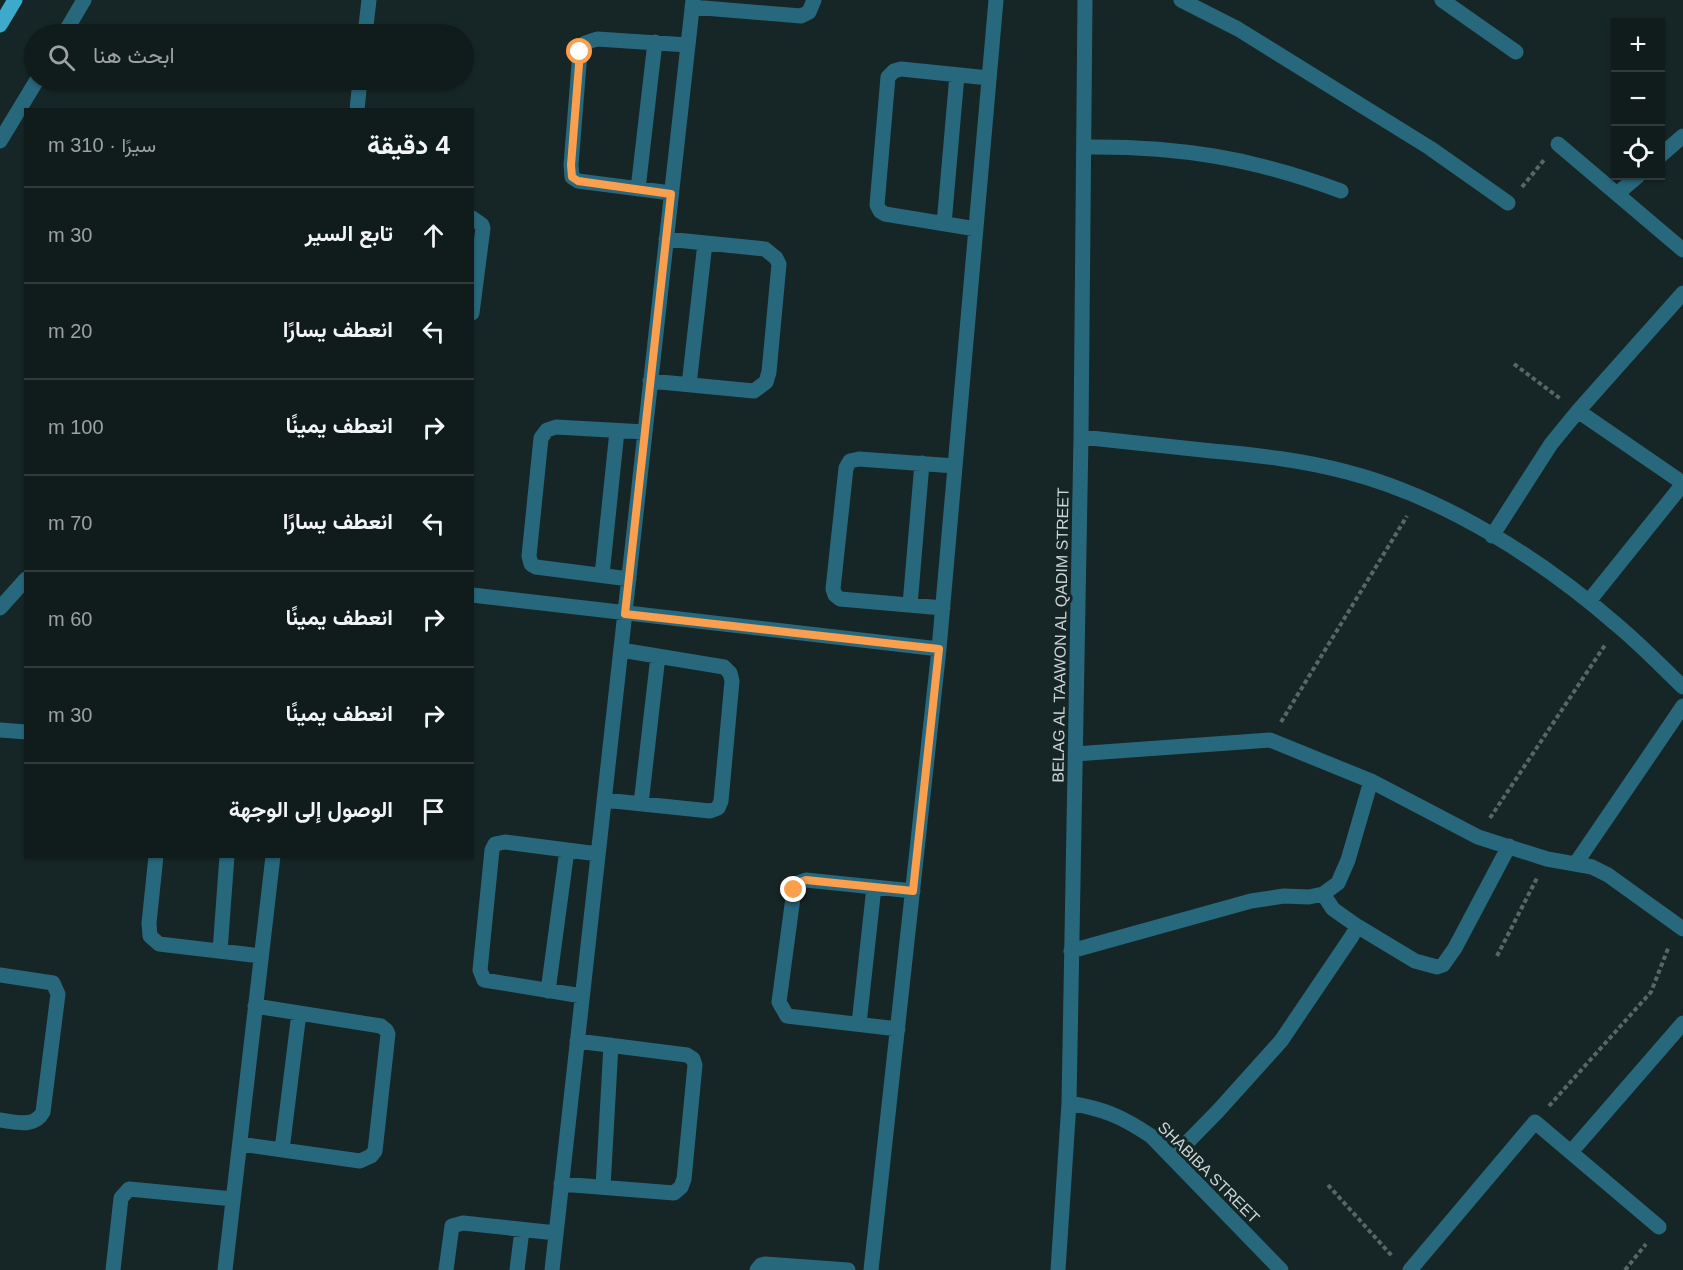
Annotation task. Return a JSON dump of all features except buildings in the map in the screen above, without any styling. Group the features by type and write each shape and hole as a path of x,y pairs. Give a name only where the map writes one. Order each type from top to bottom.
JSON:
{"main road":[{"path":"0,25 15,0"}],"street":[{"path":"70,24 84,0"},
{"path":"366,24 369,0"},
{"path":"552,1270 692,4 727,5 801,16 809,12 814,0"},
{"path":"871,1270 939,649 996,0"},
{"name":"BELAG AL TAAWON AL QADIM STREET","path":"1058,1270 1069,1103 1082,437 1085,0"},
{"path":"1181,0 1238,29 1430,148 1508,202"},
{"path":"1442,0 1516,52"},
{"path":"671,194 578,181 572,177 580,52 585,43 597,39 688,45"},
{"path":"638,189 655,42"},
{"path":"976,229 885,214 880,211 878,205 888,77 894,71 902,69 989,78"},
{"path":"944,224 957,75"},
{"path":"0,141 31,90"},
{"path":"357,108 359,90"},
{"path":"1665,152 1683,136"},
{"path":"1558,144 1683,250"},
{"path":"1085,147 1133,146 1181,150 1229,158 1277,169 1341,191"},
{"path":"1618,193 1633,180"},
{"path":"474,219 483,228 474,298"},
{"path":"650,381 754,391 766,381 769,372 779,264 776,258 765,249 666,239"},
{"path":"689,385 705,243"},
{"path":"1492,536 1551,444 1683,293"},
{"path":"1578,411 1683,483 1588,602"},
{"path":"629,579 536,567 531,564 529,556 541,438 547,430 556,427 645,432"},
{"path":"602,575 617,431"},
{"path":"1082,437 1274,457 1310,463 1347,472 1418,496 1456,515 1525,556 1618,626 1683,687"},
{"path":"943,608 840,599 835,595 833,589 846,468 850,461 859,459 955,466"},
{"path":"910,605 922,463"},
{"path":"0,608 24,581"},
{"path":"474,595 939,649"},
{"path":"604,800 710,811 718,808 721,801 732,681 730,673 724,667 621,650"},
{"path":"641,804 658,656"},
{"path":"1576,863 1683,706"},
{"path":"0,730 24,732"},
{"path":"1075,754 1270,740 1371,781 1479,837 1547,859 1592,867 1608,875 1680,927"},
{"path":"1071,951 1251,901 1323,894 1338,883 1345,868 1371,781"},
{"path":"582,996 484,980 480,970 492,850 495,844 505,842 598,854"},
{"path":"1323,894 1334,909 1357,926 1415,961 1437,967 1443,965 1455,948 1509,846"},
{"path":"548,991 567,850"},
{"path":"156,858 149,923 150,936 159,944 261,956"},
{"path":"220,951 227,858"},
{"path":"225,1270 273,858"},
{"path":"898,1029 787,1016 779,1002 794,890 800,882 806,880 913,891"},
{"path":"860,1024 874,887"},
{"path":"1172,1158 1281,1041 1340,956 1357,926"},
{"path":"0,975 53,983 58,994 43,1112 40,1118 32,1123 0,1120"},
{"path":"240,1144 360,1161 371,1156 375,1151 388,1034 381,1026 255,1006"},
{"path":"282,1150 299,1013"},
{"path":"1571,1152 1683,1023"},
{"path":"561,1184 674,1193 681,1187 684,1179 696,1065 693,1059 687,1055 577,1041"},
{"path":"603,1187 611,1045"},
{"name":"SHABIBA STREET","path":"1069,1103 1098,1108 1126,1119 1151,1136 1281,1270"},
{"path":"1404,1266 1534,1122 1659,1227"},
{"path":"113,1270 121,1198 129,1189 141,1192 233,1199"},
{"path":"446,1270 452,1226 463,1224 556,1233"},
{"path":"517,1270 522,1230"},
{"path":"757,1270 760,1265 765,1264 848,1270"}],"path":[{"path":"1508,202 1558,144"},
{"path":"1514,364 1578,411"},
{"path":"1270,740 1418,496"},
{"path":"1479,837 1618,626"},
{"path":"1497,956 1547,859"},
{"path":"1534,1122 1651,992 1680,927"},
{"path":"1328,1185 1404,1266"},
{"path":"1625,1270 1659,1227"}],"route":[{"path":"580,52 572,177 578,181 671,194 625,614 939,649 913,891 806,880 800,882 794,890"}]}
